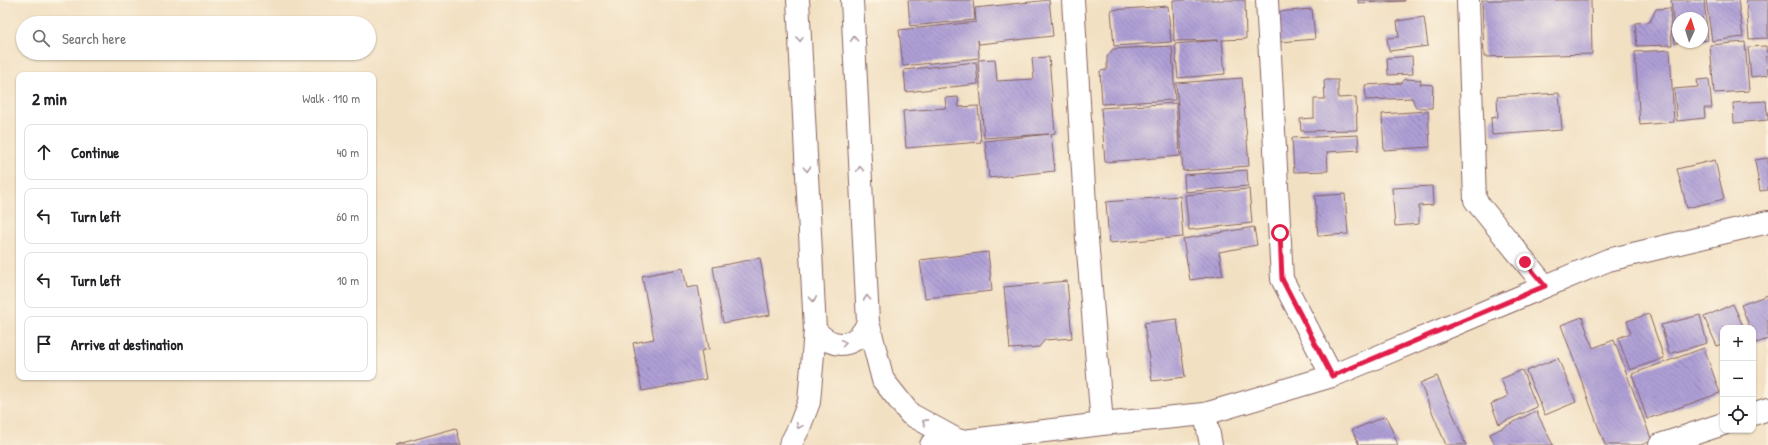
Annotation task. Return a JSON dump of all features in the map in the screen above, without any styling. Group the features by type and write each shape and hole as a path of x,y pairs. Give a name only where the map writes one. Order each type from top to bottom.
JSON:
{"street":[{"path":"790,445 799,428 809,402 815,330 798,0"},
{"path":"852,0 868,322 883,380 910,414 959,441"},
{"path":"1073,0 1087,239 1102,424"},
{"path":"1267,0 1282,279 1332,376"},
{"path":"1468,0 1475,200 1545,286"},
{"path":"931,445 1102,424 1205,414 1332,376 1608,260 1768,222"},
{"path":"815,330 828,342 845,344 860,336 868,322"},
{"path":"1756,413 1768,409"},
{"path":"1205,414 1212,445"},
{"path":"1660,445 1720,425"}],"building":[{"path":"908,0 973,0 975,20 910,26"},
{"path":"1049,0 1053,36 979,44 978,40 979,58 903,66 899,30 976,22 975,8"},
{"path":"1173,0 1245,0 1246,39 1222,40 1225,74 1178,78 1175,44 1219,40 1174,41"},
{"path":"1358,0 1405,0 1405,1 1358,3"},
{"path":"1482,0 1591,0 1592,54 1484,57"},
{"path":"1671,0 1704,0 1705,12 1672,12"},
{"path":"1706,0 1738,0 1743,37 1712,41"},
{"path":"1746,0 1768,0 1768,38 1749,39"},
{"path":"1168,6 1171,42 1114,46 1111,10"},
{"path":"1670,8 1672,45 1637,46 1635,23 1650,22 1656,9"},
{"path":"1312,9 1315,39 1280,42 1277,12"},
{"path":"1424,17 1428,46 1389,51 1387,38 1399,37 1397,21"},
{"path":"1745,42 1749,91 1714,93 1710,45"},
{"path":"1172,46 1175,100 1102,104 1100,71 1107,70 1107,57 1113,49"},
{"path":"1766,46 1768,75 1751,77 1748,47"},
{"path":"1670,50 1674,122 1640,125 1635,52"},
{"path":"1412,56 1413,74 1388,75 1387,58"},
{"path":"1049,57 1055,133 1051,134 1055,171 989,178 985,141 1049,134 984,138 978,60 995,59 997,81 1034,79 1032,58"},
{"path":"976,62 978,84 906,92 904,70"},
{"path":"1242,78 1249,166 1183,171 1176,83"},
{"path":"1405,79 1421,80 1420,84 1433,85 1432,108 1416,108 1412,98 1366,100 1365,85 1402,83"},
{"path":"1709,79 1712,108 1704,108 1705,118 1677,121 1674,89 1698,87 1697,80"},
{"path":"1324,80 1338,80 1338,98 1356,97 1357,130 1301,131 1300,119 1314,118 1314,99 1325,99"},
{"path":"1559,93 1562,130 1492,135 1491,118 1498,117 1497,97"},
{"path":"958,97 959,107 978,106 981,142 906,148 903,111 946,108 945,98"},
{"path":"1766,101 1768,120 1734,123 1733,103"},
{"path":"1176,103 1180,156 1105,162 1101,108"},
{"path":"1428,111 1430,147 1384,150 1382,114"},
{"path":"1358,135 1359,150 1327,152 1328,171 1294,172 1292,138"},
{"path":"1768,158 1768,190 1760,191 1755,160"},
{"path":"1715,160 1724,199 1687,208 1677,169"},
{"path":"1247,170 1248,186 1185,192 1184,175"},
{"path":"1432,186 1433,205 1419,206 1419,224 1395,226 1392,188"},
{"path":"1249,189 1252,223 1189,230 1185,195"},
{"path":"1345,194 1348,234 1318,236 1315,196"},
{"path":"1180,196 1183,237 1109,243 1106,202"},
{"path":"1254,227 1257,245 1219,252 1223,275 1190,280 1183,239"},
{"path":"988,252 992,291 925,298 920,260"},
{"path":"760,258 770,315 723,323 713,267"},
{"path":"683,268 687,288 698,286 709,349 701,351 706,379 642,391 633,343 654,339 642,276"},
{"path":"1067,281 1072,338 1045,340 1039,347 1010,349 1004,287"},
{"path":"1768,295 1768,339 1756,343 1756,325 1749,325 1741,305"},
{"path":"1733,304 1743,325 1720,325 1720,344 1717,346 1704,317"},
{"path":"1649,314 1664,358 1630,370 1618,338 1631,333 1627,321"},
{"path":"1700,315 1707,343 1669,354 1661,325"},
{"path":"1582,317 1593,348 1614,340 1652,441 1641,445 1605,445 1561,325"},
{"path":"1177,319 1185,377 1152,381 1144,323"},
{"path":"1704,348 1720,393 1647,419 1632,374"},
{"path":"1558,358 1576,402 1545,415 1526,371"},
{"path":"1522,370 1537,407 1499,424 1491,404 1508,396 1501,379"},
{"path":"1437,376 1466,445 1446,445 1420,383"},
{"path":"1536,411 1553,445 1495,445 1490,434"},
{"path":"1386,416 1398,445 1359,445 1352,430"},
{"path":"456,428 461,445 395,445"}],"route":[{"path":"1280,233 1282,279 1332,376 1545,286 1525,262"}]}
